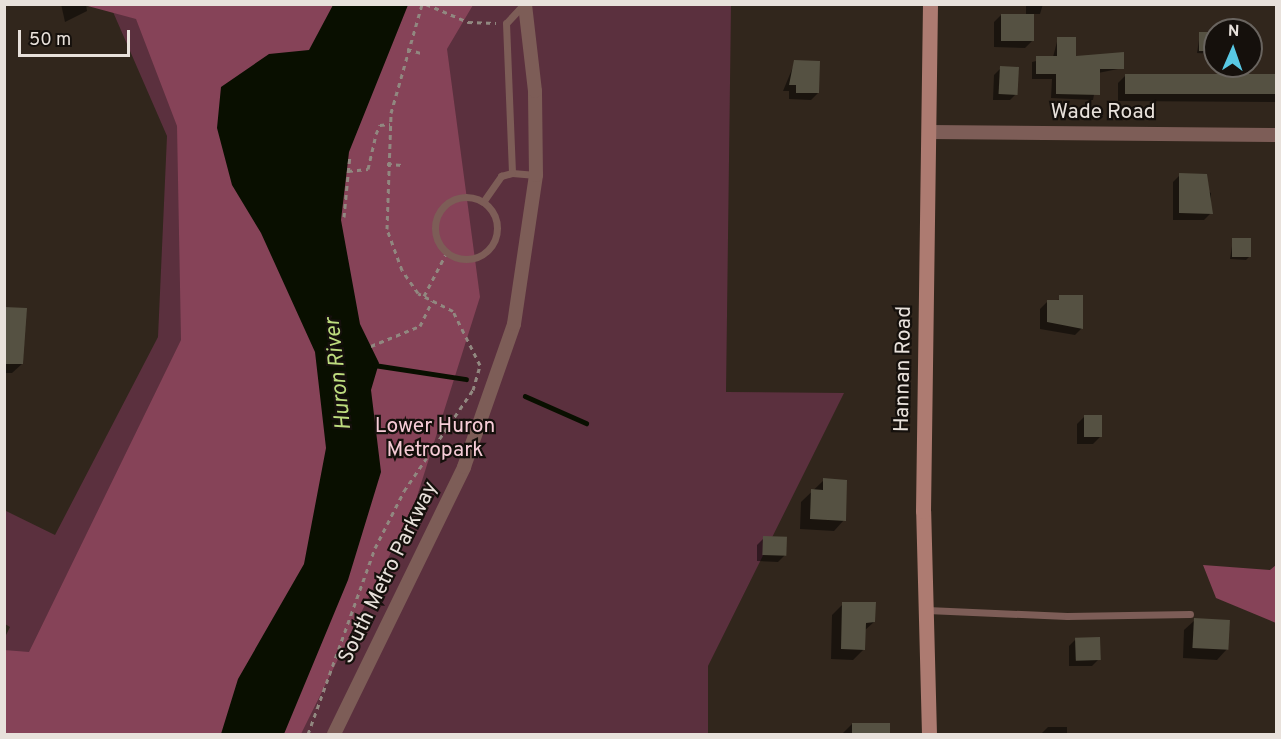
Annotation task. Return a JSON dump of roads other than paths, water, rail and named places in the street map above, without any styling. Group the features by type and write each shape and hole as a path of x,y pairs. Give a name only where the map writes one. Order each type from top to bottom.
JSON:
{"street":[{"name":"South Metro Parkway","path":"334,735 492,397 523,280 536,175 535,90 525,4"},
{"name":"Hannan Road","path":"928,735 924,609 930,4"},
{"name":"Wade Road","path":"928,132 1276,135"}],"lane":[{"path":"512,173 506,22 525,4"},
{"path":"483,202 501,176 512,173 536,175"},
{"path":"457,198 483,202 497,224 492,245 467,259 447,252 435,228 441,210 457,198"},
{"path":"924,609 1066,616 1190,614"}],"water":[{"name":"Huron River","path":"333,5 408,5 349,152 341,220 360,324 379,363 371,390 381,472 348,580 284,734 221,734 238,679 304,564 326,448 315,352 261,233 232,185 217,128 221,87 269,54 309,50"}],"waterway":[{"path":"374,365 466,379"},
{"path":"525,396 586,423"}],"park label":[{"name":"Lower Huron Metropark","path":"435,439"}]}
